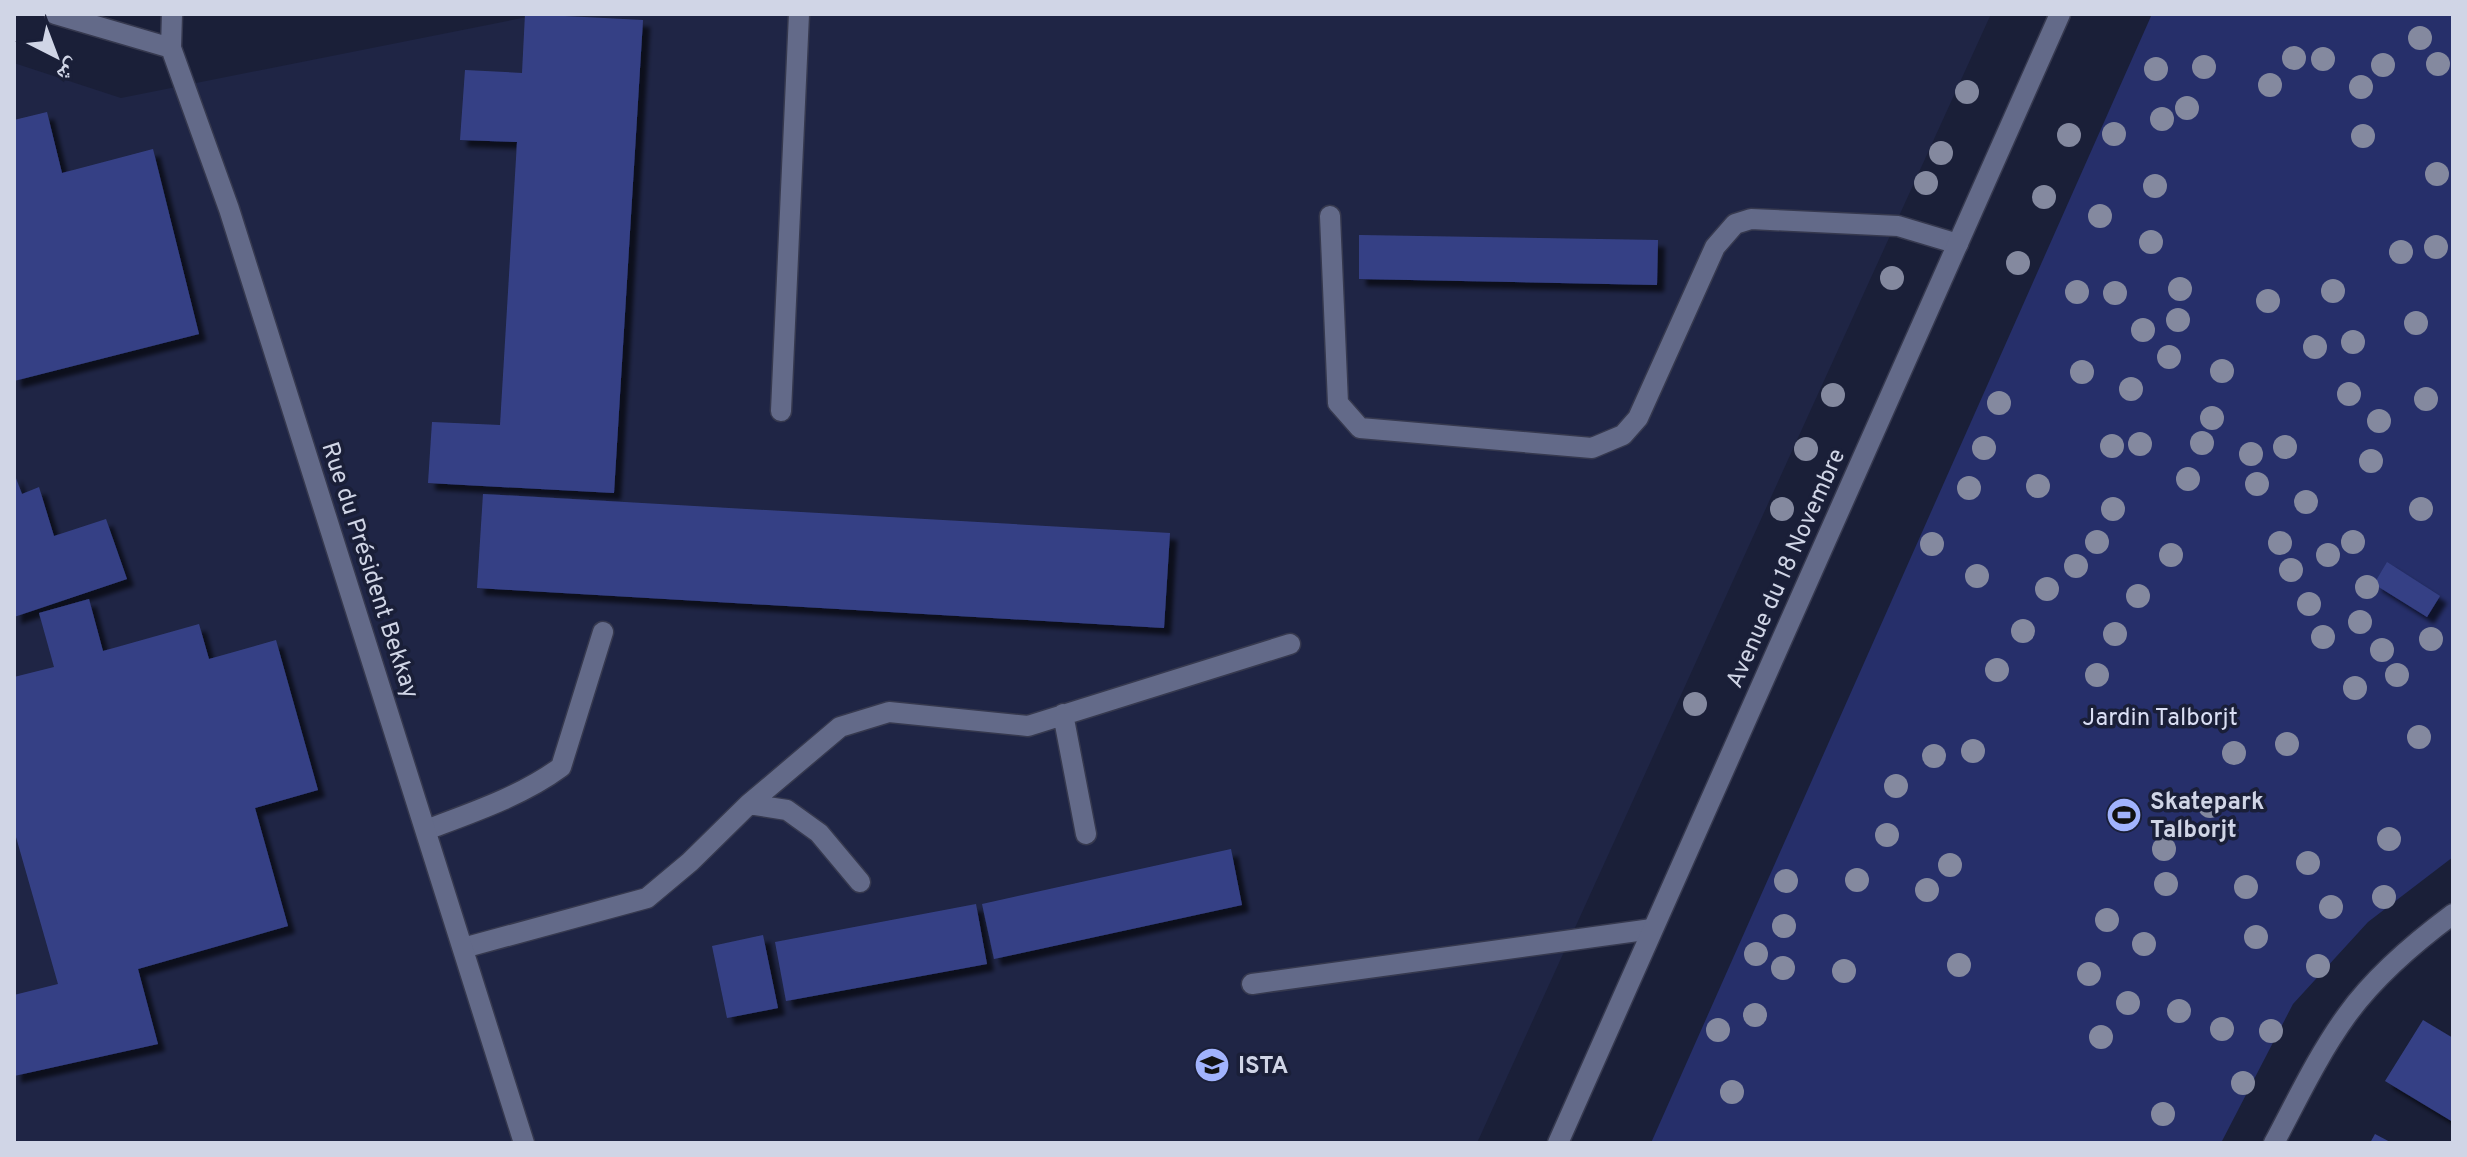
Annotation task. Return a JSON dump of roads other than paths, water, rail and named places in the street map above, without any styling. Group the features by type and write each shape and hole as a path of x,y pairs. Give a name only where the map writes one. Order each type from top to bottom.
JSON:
{"street":[{"path":"55,14 171,48"},
{"name":"Rue du Président Bekkay","path":"172,14 171,48 229,209 523,1143"},
{"path":"781,411 799,14"},
{"name":"Avenue du 18 Novembre","path":"1558,1143 2060,14"},
{"path":"1330,216 1338,403 1360,428 1592,448 1623,435 1638,418 1715,247 1735,224 1751,219 1898,226 1958,244"},
{"path":"426,830 533,784 561,767 603,632"},
{"path":"463,948 647,898 690,862 749,804 840,727 889,712 1028,726 1290,644"},
{"path":"1063,714 1086,834"},
{"path":"749,804 787,810 819,833 860,882"},
{"path":"2274,1143 2309,1076 2347,1014 2391,964 2453,914"},
{"path":"1252,984 1652,929"}],"place":[{"name":"Skatepark Talborjt","path":"2124,815"},
{"name":"ISTA","path":"1212,1065"}],"park label":[{"name":"Jardin Talborjt","path":"2160,717"}]}
